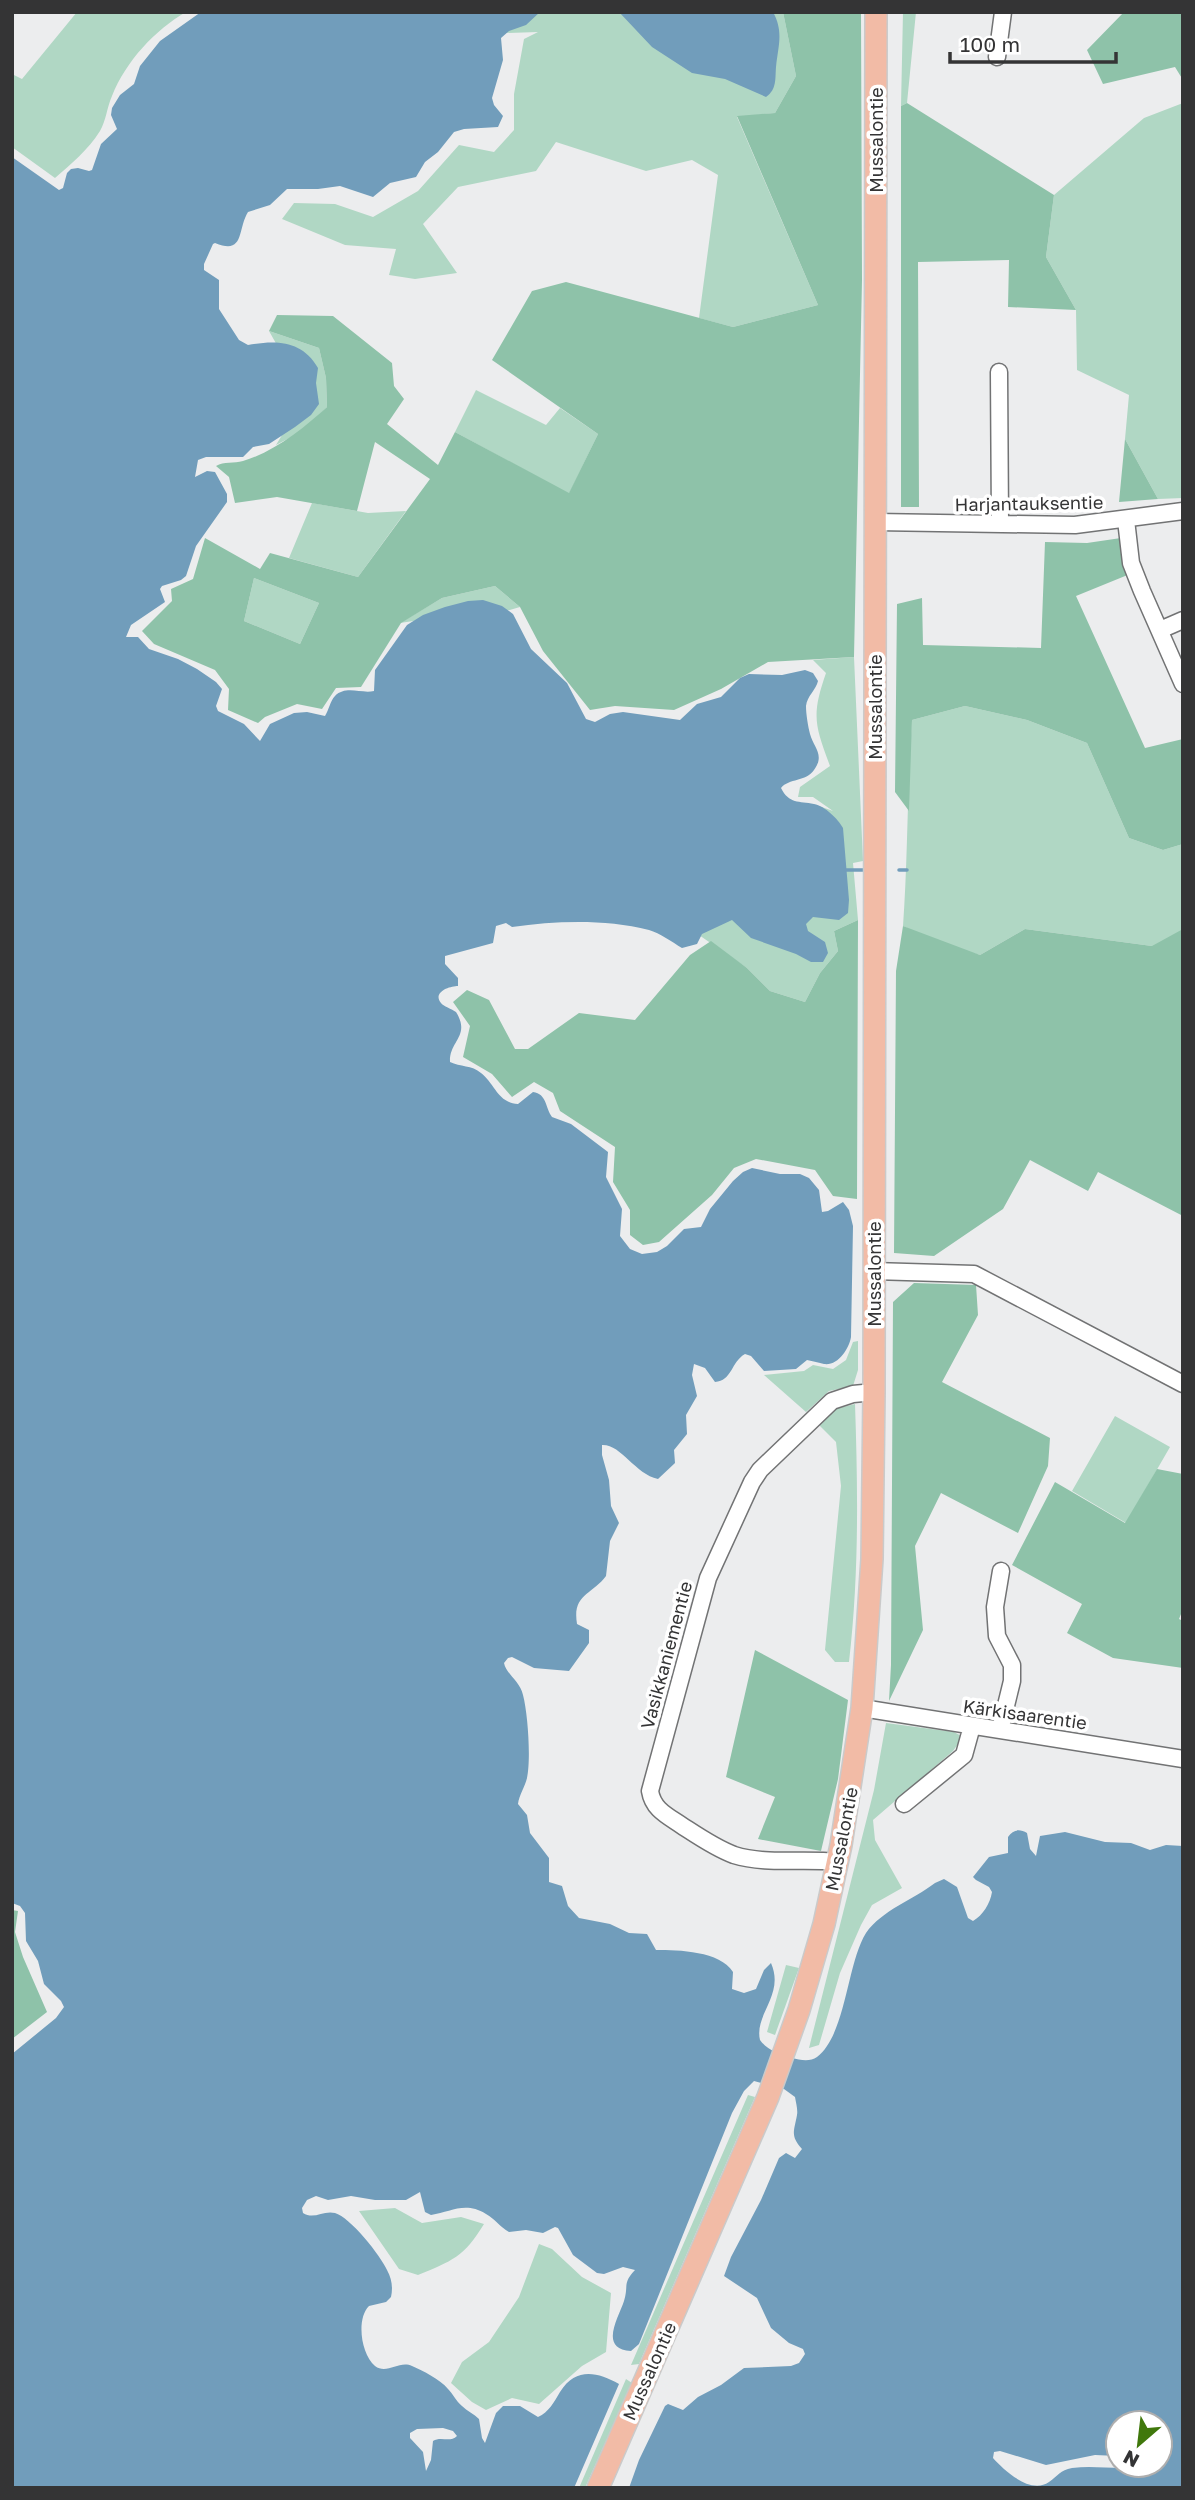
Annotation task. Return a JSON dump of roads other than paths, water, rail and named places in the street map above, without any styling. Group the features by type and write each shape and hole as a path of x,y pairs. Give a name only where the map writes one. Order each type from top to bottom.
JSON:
{"main road":[{"name":"Mussalontie","path":"598,2488 768,2097 789,2040 811,1974 837,1862 862,1708 872,1559 874,1392 876,12"}],"street":[{"path":"997,57 1003,12"},
{"path":"999,372 1000,524"},
{"name":"Harjantauksentie","path":"875,522 1075,525 1183,511"},
{"path":"1126,520 1131,563 1183,684"},
{"path":"1160,630 1183,620"},
{"path":"873,1271 974,1274 1183,1384"},
{"name":"Vasikkaniementie","path":"837,1862 764,1860 735,1855 711,1844 660,1811 652,1802 650,1791 708,1578 752,1482 760,1470 832,1401 853,1394 874,1392"},
{"path":"1000,1730 1012,1681 1012,1665 997,1636 995,1607 1001,1571"},
{"name":"Kärkisaarentie","path":"862,1708 1183,1759"},
{"path":"904,1804 964,1755 972,1726"}],"water":[{"path":"201,12 540,12 526,25 509,31 501,38 503,60 492,98 503,116 498,127 454,132 438,152 425,162 416,177 390,183 373,197 340,186 287,189 270,205 248,212 236,243 231,246 213,244 204,270 219,280 219,309 239,340 248,345 288,344 304,352 318,368 316,383 319,404 311,415 295,427 269,444 253,447 243,457 206,457 198,460 195,477 207,471 215,472 227,494 227,502 196,546 186,576 162,586 160,589 165,602 131,625 126,637 138,637 149,649 178,659 216,682 222,689 216,706 218,711 244,724 260,741 270,724 294,713 307,712 325,716 333,698 339,693 349,690 374,691 375,670 407,625 423,615 468,601 483,600 502,606 513,614 531,649 567,683 586,719 595,722 610,714 623,712 680,720 697,704 721,697 740,678 749,674 782,675 805,670 813,673 818,681 806,706 810,734 819,760 811,774 781,788 791,799 822,807 835,817 843,828 848,913 839,920 813,917 806,924 808,931 825,942 828,953 823,962 811,962 751,938 732,920 702,934 697,944 682,948 653,931 632,926 580,922 512,927 506,923 496,926 493,943 445,956 445,964 458,978 458,986 443,990 439,999 442,1004 456,1012 461,1027 450,1062 477,1070 501,1097 511,1103 518,1104 533,1092 538,1093 552,1117 571,1124 608,1152 606,1177 622,1209 620,1236 630,1249 642,1254 657,1252 684,1229 701,1227 710,1209 733,1181 752,1168 780,1174 800,1174 809,1178 819,1190 822,1212 843,1202 849,1210 853,1226 851,1337 848,1347 838,1359 829,1364 807,1360 796,1369 764,1371 751,1356 745,1354 725,1378 715,1382 705,1368 694,1364 692,1375 697,1396 686,1415 687,1434 674,1450 675,1463 658,1479 642,1471 616,1449 602,1445 611,1506 619,1523 610,1541 606,1576 584,1596 577,1607 577,1624 589,1630 589,1643 569,1671 534,1668 512,1657 504,1663 521,1690 528,1725 528,1770 518,1804 527,1815 530,1833 549,1858 549,1882 562,1886 568,1906 579,1918 610,1924 629,1933 647,1934 656,1950 698,1953 719,1960 733,1972 732,1989 744,1993 756,1989 764,1970 771,1963 774,1985 761,2022 760,2040 778,2054 805,2060 817,2057 827,2047 840,2016 860,1946 873,1925 889,1912 944,1879 957,1887 968,1918 973,1921 986,1909 992,1892 973,1877 989,1857 1008,1853 1008,1837 1012,1832 1019,1830 1027,1833 1030,1849 1036,1856 1040,1836 1065,1832 1105,1842 1131,1843 1150,1850 1166,1845 1183,1846 1183,2488 629,2488 665,2406 668,2404 683,2410 698,2397 721,2385 744,2368 791,2366 799,2363 805,2354 803,2349 789,2343 771,2328 757,2298 724,2276 779,2158 786,2153 795,2158 802,2149 794,2133 797,2113 795,2097 784,2089 754,2081 744,2091 732,2113 639,2344 631,2351 615,2345 613,2331 624,2301 627,2282 635,2270 623,2267 604,2274 597,2273 573,2255 558,2228 543,2233 526,2230 509,2232 489,2216 471,2208 458,2208 431,2215 425,2212 420,2192 406,2200 375,2200 351,2196 328,2200 316,2196 307,2200 302,2208 307,2215 331,2212 341,2216 364,2238 389,2273 391,2297 386,2302 369,2306 362,2319 362,2336 370,2361 384,2369 412,2366 441,2382 460,2404 479,2419 485,2443 496,2413 503,2406 520,2406 538,2417 548,2410 566,2384 580,2375 595,2375 619,2384 574,2488 12,2488 12,2054 56,2018 64,2007 44,1984 38,1961 26,1941 25,1913 20,1906 12,1903 12,157 59,190 63,188 67,173 71,169 92,170 101,144 117,129 111,115 112,108 120,95 134,84 140,66 160,41","holes":["443,2428 453,2431 457,2436 433,2441 431,2460 426,2471 423,2452 410,2438 410,2433 417,2429"]},
{"path":"619,12 773,12 779,39 772,91 766,97 725,79 692,73 652,47"}],"waterway":[{"path":"846,870 865,870"},
{"path":"899,870 907,870"}]}
